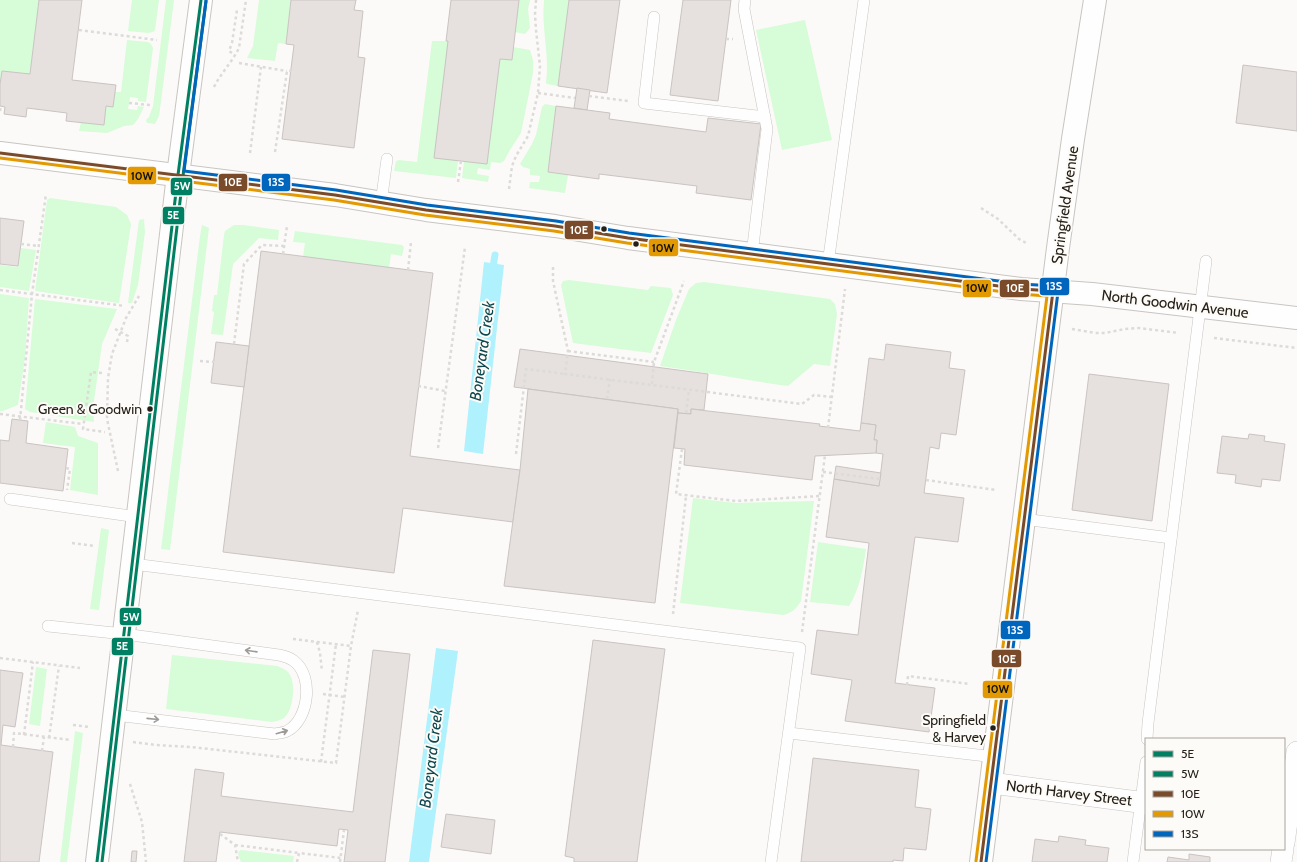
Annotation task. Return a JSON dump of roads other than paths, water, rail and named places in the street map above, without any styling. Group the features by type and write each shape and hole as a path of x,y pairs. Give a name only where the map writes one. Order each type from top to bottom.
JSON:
{"street":[{"path":"97,862 178,175 201,0"},
{"name":"Springfield Avenue","path":"981,862 1073,139 1095,0"},
{"name":"North Goodwin Avenue","path":"0,153 335,195 426,210 555,226 628,238 1021,289 1092,294 1297,318"},
{"path":"1285,838 1289,820 1297,752"},
{"name":"North Harvey Street","path":"992,783 1144,803"},
{"path":"1281,862 1283,850"}],"lane":[{"path":"745,0 744,10 767,129 752,254"},
{"path":"838,265 864,0"},
{"path":"654,17 644,103 765,118"},
{"path":"381,203 387,159"},
{"path":"1147,738 1206,261"},
{"path":"10,499 138,517"},
{"path":"1024,519 1171,538"},
{"path":"132,564 800,648 771,862"},
{"path":"48,626 124,634 279,655 294,660 302,671 307,687 305,706 299,721 287,732 275,734 114,715"},
{"path":"788,733 995,757"},
{"path":"1134,862 1144,803 1145,782"}],"water":[{"path":"484,262 504,265 483,454 464,451"},
{"path":"436,648 458,651 429,862 409,862"}],"waterway":[{"name":"Boneyard Creek","path":"492,272 495,255"}],"place":[{"name":"Green & Goodwin","path":"150,409"},
{"name":"Springfield & Harvey","path":"993,728"}]}
